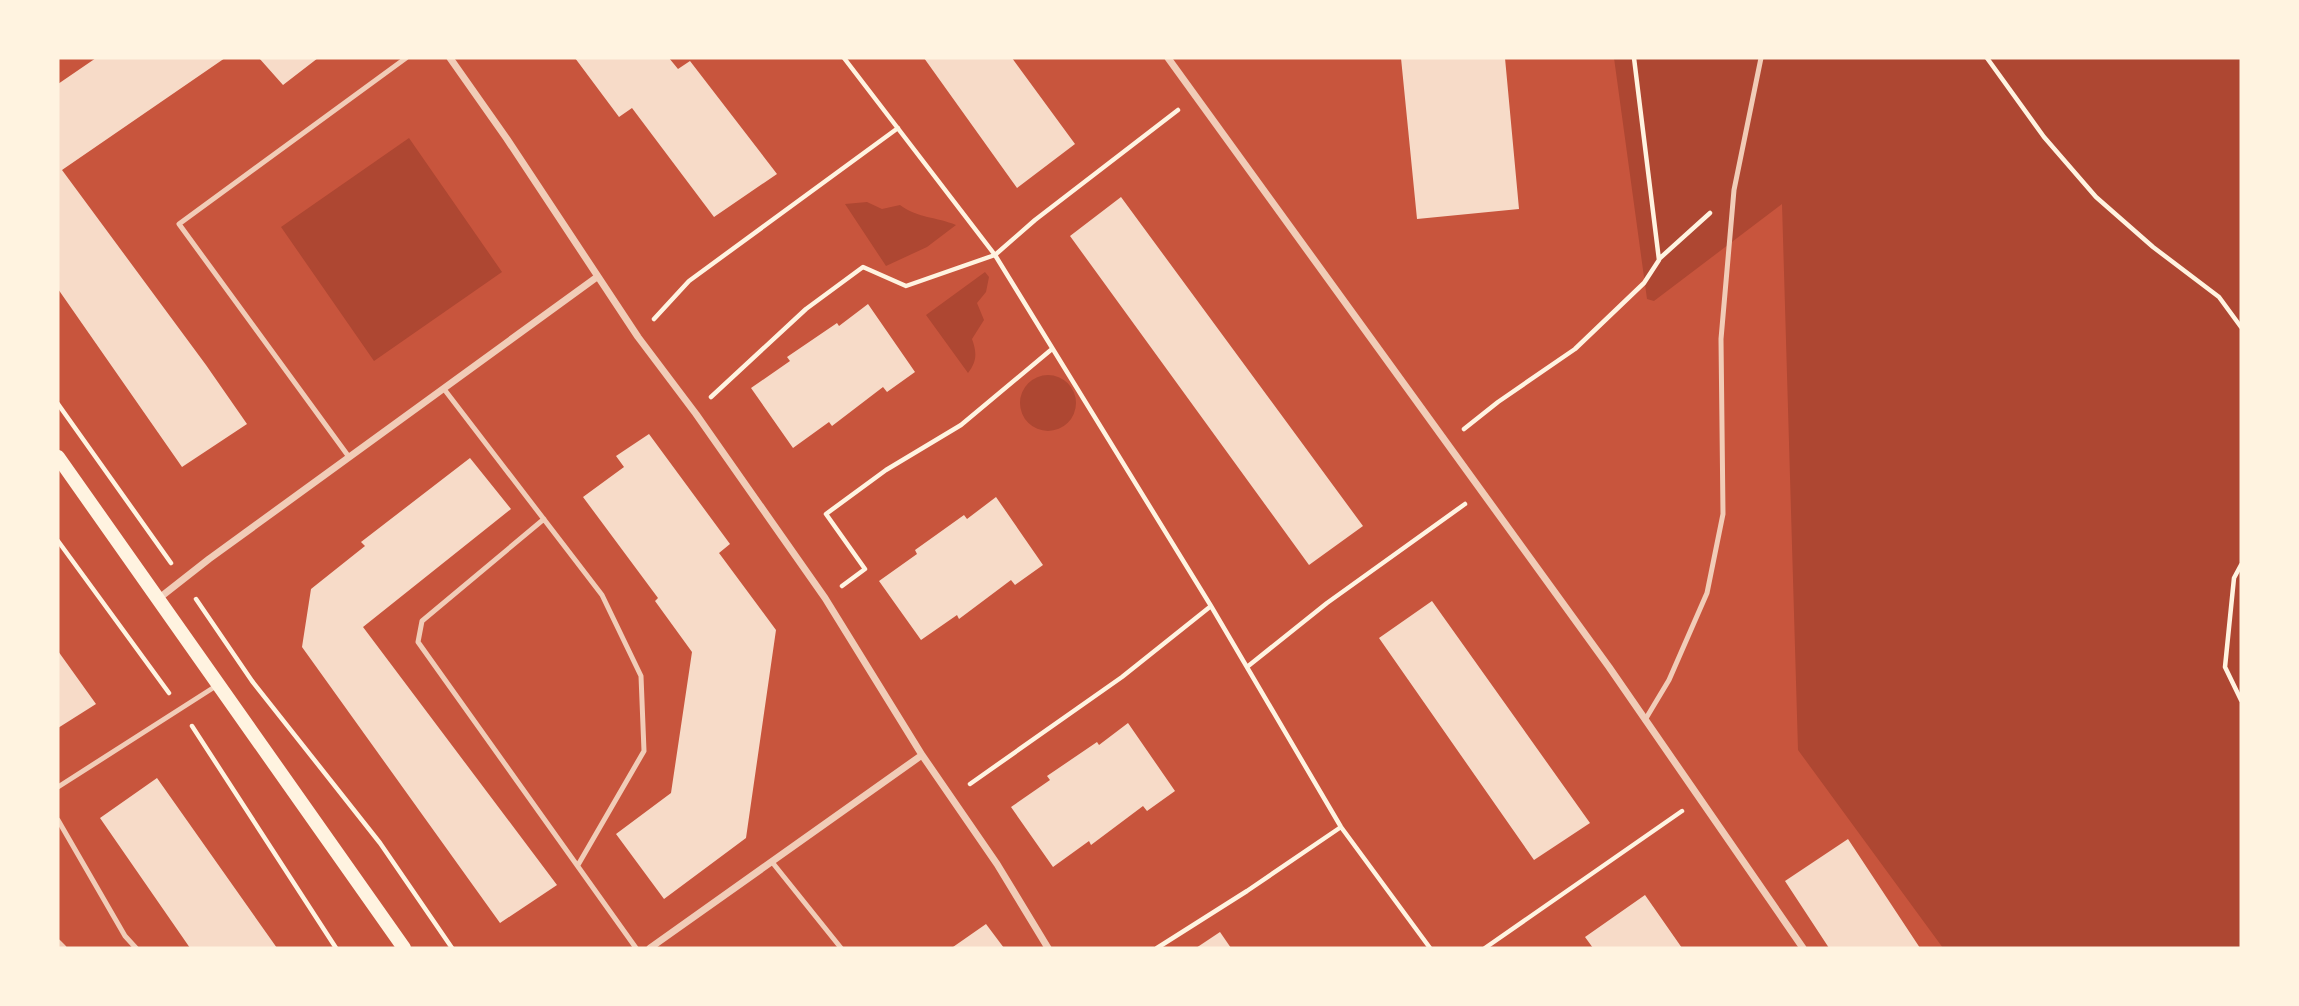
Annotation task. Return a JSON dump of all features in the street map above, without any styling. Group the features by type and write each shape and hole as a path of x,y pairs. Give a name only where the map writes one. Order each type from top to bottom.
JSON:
{"main road":[{"path":"58,457 404,948"}],"street":[{"path":"450,58 508,139 638,337 696,414 825,598 922,755 997,864 1048,948"},
{"path":"1168,58 1645,720 1803,948"},
{"path":"158,598 597,277"},
{"path":"650,948 922,755"},
{"path":"58,943 62,948"}],"lane":[{"path":"349,457 179,224 406,58"},
{"path":"1645,720 1669,680 1707,593 1723,514 1721,339 1734,190 1761,58"},
{"path":"444,388 602,595 641,677 644,751 578,865"},
{"path":"544,519 422,621 418,642 636,948"},
{"path":"58,787 218,684"},
{"path":"58,820 125,936 136,948"},
{"path":"772,862 841,948"}],"path":[{"path":"844,58 995,255 1212,606 1341,827 1430,948"},
{"path":"1634,58 1658,260"},
{"path":"1987,58 2044,137 2096,197 2153,247 2219,297 2241,327"},
{"path":"696,414 720,387 806,309 863,267 906,286 995,255 1035,220 1196,97"},
{"path":"638,337 689,281 898,128"},
{"path":"1447,443 1499,402 1575,349 1644,283 1658,260 1734,190"},
{"path":"825,598 865,569 826,514 886,470 961,425 1052,349"},
{"path":"58,404 252,681 380,844 452,948"},
{"path":"1247,667 1327,603 1482,492"},
{"path":"58,541 181,708 336,948"},
{"path":"2241,565 2234,578 2225,667 2241,701"},
{"path":"951,797 1122,677 1212,606"},
{"path":"1485,948 1700,799"},
{"path":"1157,948 1341,827"}],"shaded area":[{"path":"1614,58 2241,58 2241,948 1943,948 1798,750 1782,204 1654,301 1647,299"},
{"path":"409,138 502,272 374,361 281,227"},
{"path":"867,202 882,209 900,205 913,212 956,225 927,247 886,266 845,204"},
{"path":"985,272 989,277 986,292 977,303 984,320 972,339 975,357 968,373 926,315"},
{"path":"1043,375 1053,375 1068,383 1074,392 1074,414 1068,423 1053,431 1043,431 1025,419 1020,408 1020,398 1032,380"}],"building":[{"path":"96,58 225,58 62,170 247,424 182,467 58,289 58,84"},
{"path":"259,58 318,58 283,85"},
{"path":"575,58 669,58 678,69 690,61 777,174 714,217 632,108 619,117"},
{"path":"924,58 1012,58 1075,144 1017,188"},
{"path":"1401,58 1505,58 1519,209 1417,219"},
{"path":"1121,197 1363,526 1309,565 1070,236"},
{"path":"868,304 915,372 887,392 883,387 832,426 829,422 793,448 751,388 790,361 787,357 837,323 839,326"},
{"path":"649,434 730,544 719,553 776,630 746,838 664,899 616,834 671,793 692,652 655,601 658,598 583,497 624,467 616,456"},
{"path":"470,458 511,509 363,627 557,885 500,923 302,647 311,589 365,546 361,542"},
{"path":"996,497 1043,565 1015,585 1011,580 959,619 957,615 921,640 879,581 917,554 915,550 964,515 967,519"},
{"path":"1432,601 1590,823 1534,860 1379,638"},
{"path":"58,651 96,704 58,728"},
{"path":"1128,723 1175,791 1147,811 1143,806 1091,845 1089,841 1053,867 1011,807 1050,780 1047,776 1097,742 1099,745"},
{"path":"157,778 277,948 190,948 100,818"},
{"path":"1848,839 1920,948 1829,948 1785,881"},
{"path":"1645,895 1682,948 1593,948 1585,937"},
{"path":"986,924 1004,948 953,947"},
{"path":"1220,932 1231,948 1196,948"}]}
